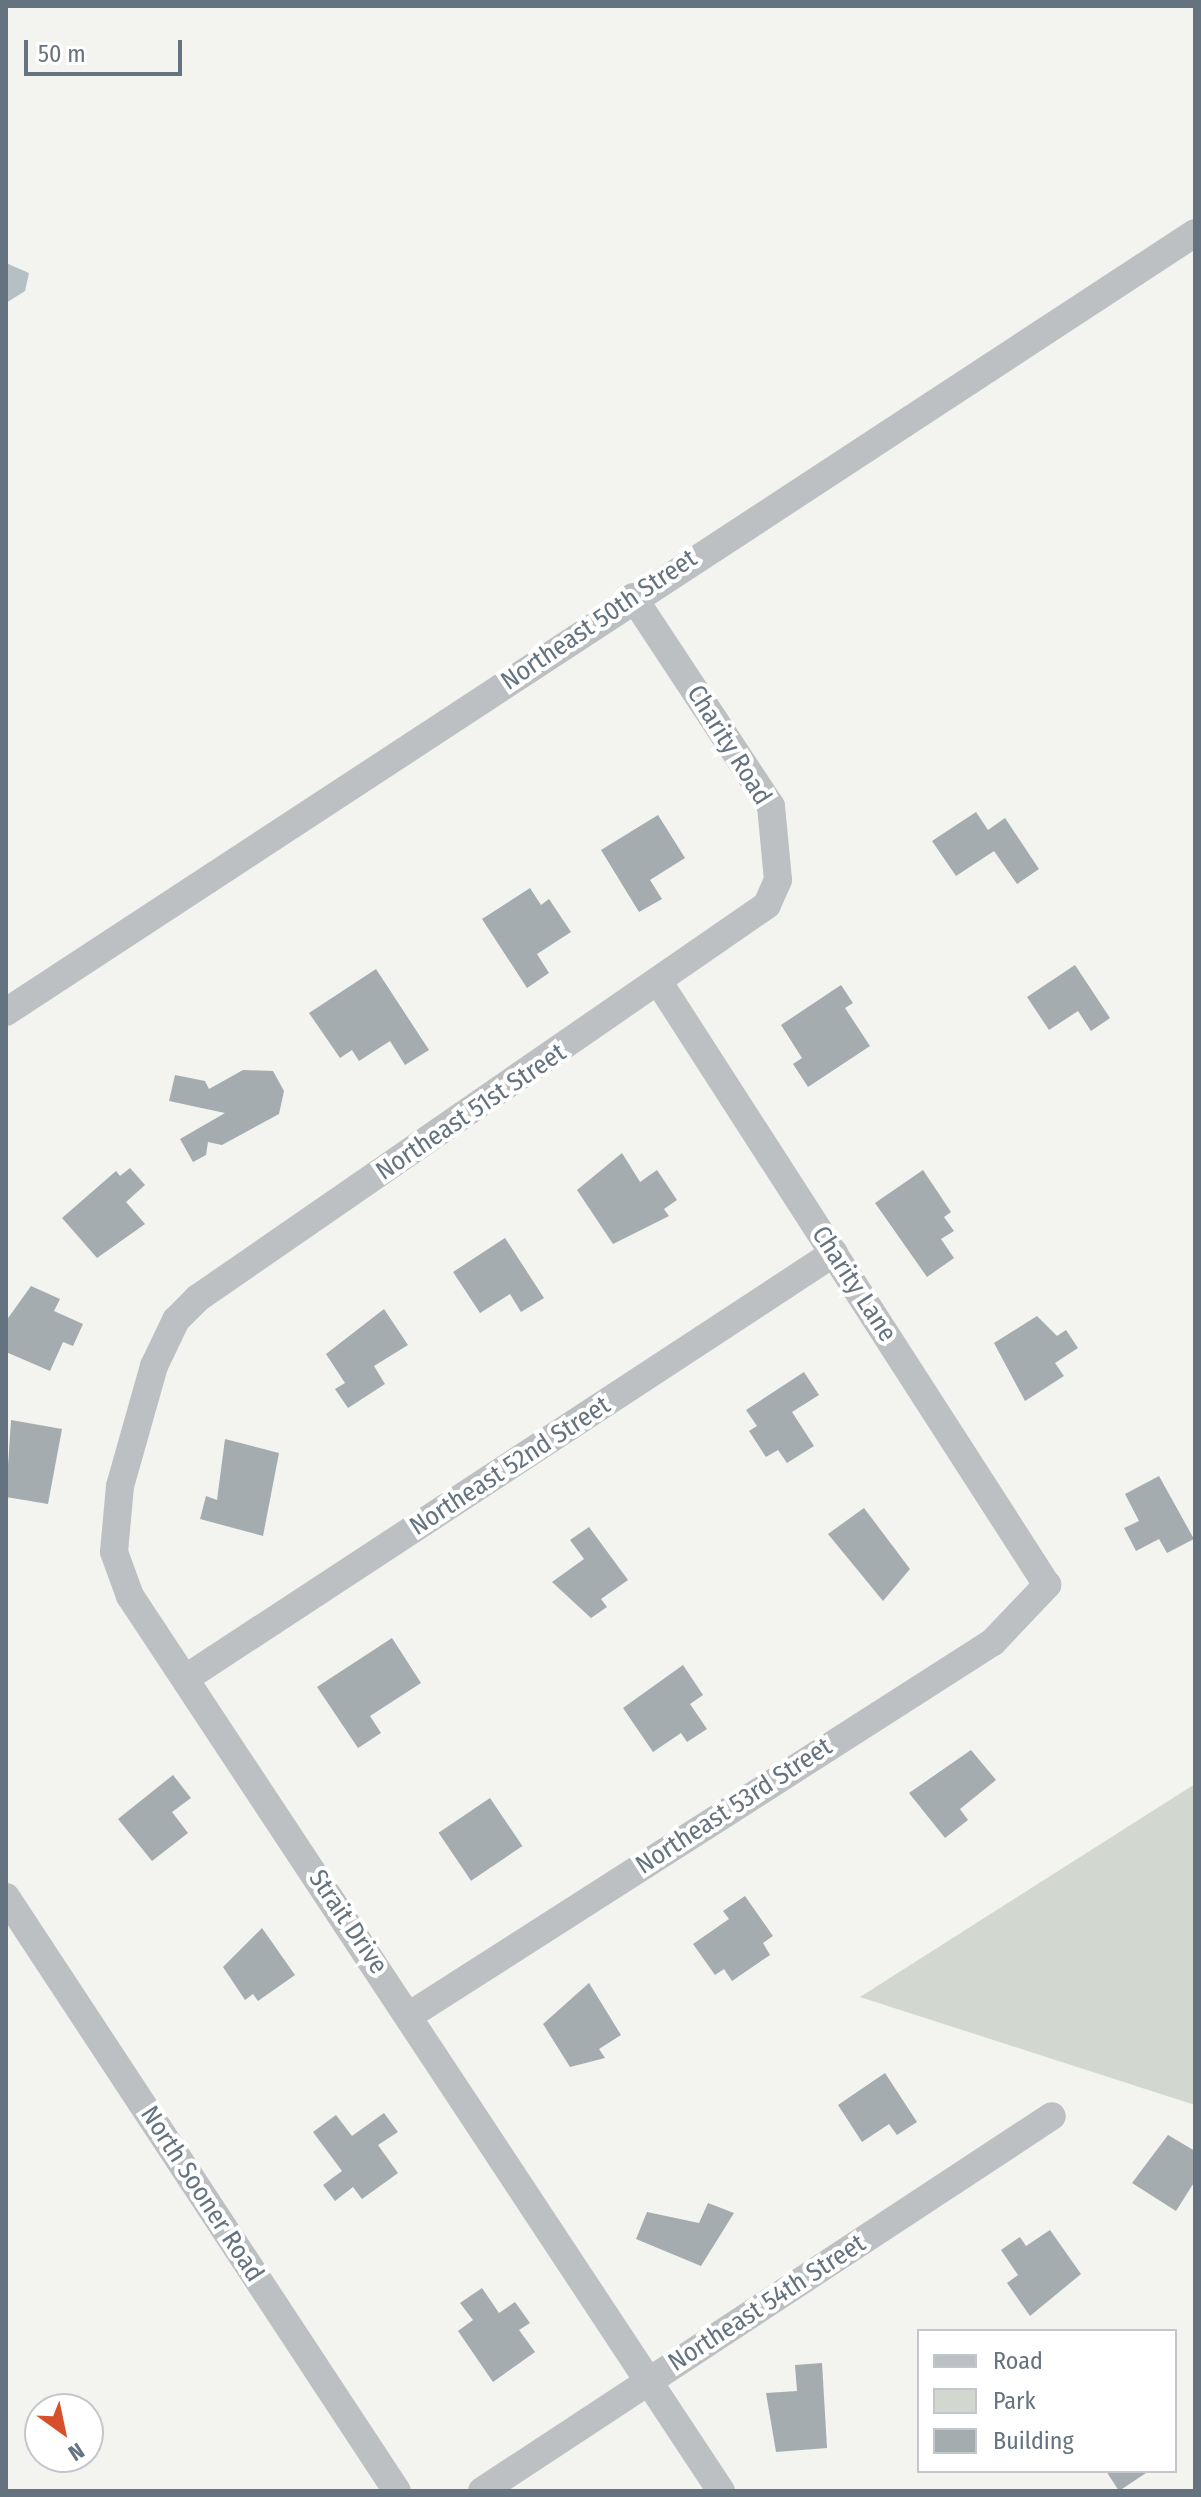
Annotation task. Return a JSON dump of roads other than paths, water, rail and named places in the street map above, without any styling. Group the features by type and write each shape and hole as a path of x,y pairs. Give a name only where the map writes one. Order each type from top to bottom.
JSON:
{"street":[{"name":"Northeast 50th Street","path":"6,1012 633,597 1195,233"},
{"name":"Charity Road","path":"633,597 771,806 778,880 767,905"},
{"name":"Northeast 51st Street","path":"176,1320 231,1270 660,984 767,905"},
{"name":"Charity Lane","path":"660,984 1047,1585"},
{"name":"Northeast 52nd Street","path":"186,1678 834,1253"},
{"name":"Strait Drive","path":"176,1320 154,1366 113,1530 130,1596 410,2015 721,2491"},
{"name":"Northeast 53rd Street","path":"410,2015 993,1642 1047,1585"},
{"name":"North Sooner Road","path":"6,1897 397,2491"},
{"name":"Northeast 54th Street","path":"482,2491 1052,2116"}]}
